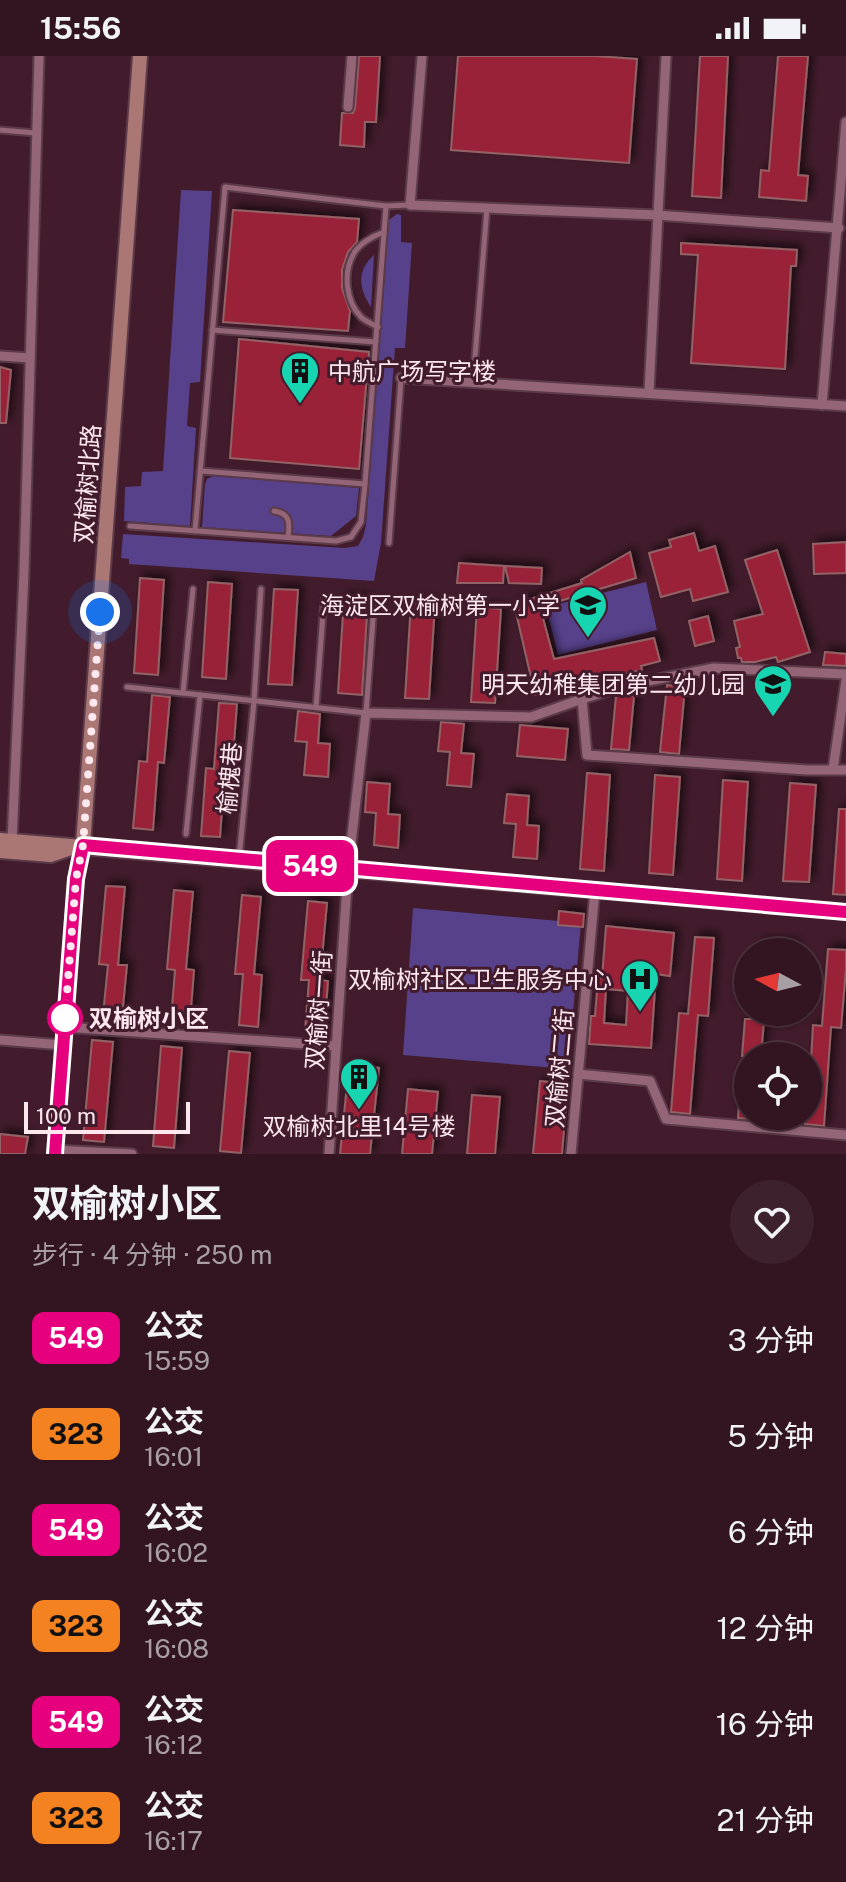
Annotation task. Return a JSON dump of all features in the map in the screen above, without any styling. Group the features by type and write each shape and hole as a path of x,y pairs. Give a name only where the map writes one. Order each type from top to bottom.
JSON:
{"street":[{"path":"39,56 30,358 4,844 83,845 846,912"},
{"name":"双榆树北路","path":"55,1152 76,879 83,845 140,56"},
{"path":"348,107 352,56"},
{"path":"422,56 410,205 657,215 839,228"},
{"path":"649,392 666,56"},
{"path":"822,405 846,122"},
{"path":"0,356 30,358"},
{"path":"401,378 846,406"},
{"path":"366,713 531,717 628,685 714,668 846,677 833,769"},
{"path":"582,699 587,755 846,770"},
{"name":"双榆树一街","path":"329,1154 348,870 366,713"},
{"name":"双榆树二街","path":"571,1154 595,890"},
{"path":"64,1027 336,1046"},
{"path":"0,1040 63,1045"},
{"path":"578,1074 650,1081 666,1119 846,1135"},
{"path":"55,1152 132,1154"}],"lane":[{"path":"0,130 36,133"},
{"path":"195,531 225,187 386,206 410,205"},
{"path":"130,526 336,541 351,537 361,522 386,206"},
{"path":"473,382 487,208"},
{"path":"378,327 361,317 354,307 348,293 348,281 353,253 375,235 384,232"},
{"path":"212,330 376,342"},
{"path":"389,543 401,378"},
{"path":"201,471 365,484"},
{"path":"274,511 284,513 288,518 288,537"},
{"path":"183,693 193,589"},
{"name":"榆槐巷","path":"239,860 261,589"},
{"path":"316,707 324,600"},
{"path":"127,687 366,713 374,605"},
{"path":"186,834 200,695"}],"shaded area":[{"path":"181,190 212,191 200,382 190,383 187,426 196,428 190,526 124,521 125,487 141,486 142,472 163,471"},
{"path":"397,214 401,215 401,242 412,243 405,348 395,348 381,543 374,581 129,564 129,559 121,558 123,534 345,548 358,546 366,525 389,220"},
{"path":"374,255 371,307 361,280 364,267"},
{"path":"213,476 359,488 356,516 331,536 202,527 205,484"},
{"path":"646,582 657,630 558,655 546,607"},
{"path":"413,908 581,923 568,1069 403,1055"}],"building":[{"path":"359,56 380,56 376,122 365,122 364,147 340,145 342,113 353,113 355,108"},
{"path":"458,56 637,59 629,163 451,150"},
{"path":"700,56 728,56 721,198 692,196"},
{"path":"778,56 808,56 798,175 808,176 806,201 759,197 761,170 769,171"},
{"path":"233,210 359,219 357,242 348,252 342,270 342,288 350,311 348,331 223,322"},
{"path":"681,243 797,250 796,266 791,266 785,369 691,363 698,255 681,254"},
{"name":"中航广场写字楼","path":"239,339 369,352 359,469 230,458"},
{"path":"0,367 11,370 6,423 0,423"},
{"path":"694,533 699,551 715,546 728,592 693,601 690,589 661,597 649,553 671,547 669,540"},
{"path":"846,542 846,573 814,574 813,544"},
{"path":"777,550 810,652 778,662 776,657 742,662 736,648 740,647 734,621 763,614 745,560"},
{"path":"630,552 636,578 540,607 554,659 654,638 660,661 641,666 642,670 535,695 514,604 582,583 581,580"},
{"path":"459,563 504,566 503,583 457,583"},
{"path":"505,566 542,568 541,584 509,583"},
{"path":"140,578 164,580 158,675 134,673"},
{"path":"208,582 232,584 226,679 202,677"},
{"path":"274,589 298,590 292,685 268,684"},
{"path":"344,598 368,600 362,695 338,693"},
{"path":"411,603 435,604 429,699 405,698"},
{"path":"477,607 501,609 495,703 471,702"},
{"path":"708,616 714,641 695,646 689,621"},
{"path":"825,652 846,654 846,666 823,665"},
{"path":"667,685 685,687 679,754 660,752"},
{"path":"152,695 170,697 164,763 158,762 153,830 133,828 139,761 147,762"},
{"path":"616,696 634,696 629,750 611,749"},
{"path":"219,703 237,704 232,770 225,770 220,837 201,836 206,768 214,769"},
{"path":"298,711 320,714 318,743 330,744 328,777 304,775 307,742 295,741"},
{"path":"441,722 464,724 461,753 474,754 471,787 447,785 450,752 438,751"},
{"path":"520,725 568,729 565,760 517,756"},
{"path":"587,773 610,775 604,871 580,869"},
{"path":"655,775 680,777 673,875 649,873"},
{"path":"723,780 748,782 742,881 717,879"},
{"path":"367,782 390,784 388,814 400,815 398,848 374,845 376,813 365,812"},
{"path":"790,783 816,785 809,882 783,881"},
{"path":"507,794 529,796 527,825 539,826 537,859 513,857 516,824 504,823"},
{"path":"839,809 846,809 846,895 833,894"},
{"path":"106,886 125,887 118,965 127,965 122,1017 103,1015 108,965 99,964"},
{"path":"174,890 193,892 186,969 194,970 190,1022 171,1020 175,970 167,969"},
{"path":"242,895 261,897 254,974 262,975 258,1027 239,1025 243,974 235,974"},
{"path":"308,901 327,903 320,980 328,981 324,1033 305,1031 309,980 301,980"},
{"path":"559,911 584,914 583,927 558,925"},
{"path":"606,926 674,933 670,976 656,974 651,1048 589,1044 598,978 602,978","holes":["606,989 628,991 626,1025 604,1023"]},
{"path":"695,937 714,938 708,1016 698,1015 690,1114 671,1112 679,1013 688,1014"},
{"path":"828,949 846,950 841,1028 831,1027 824,1126 822,1042 812,1042 813,1026 822,1026"},
{"path":"744,1026 764,1026 762,1042 743,1042"},
{"path":"92,1040 113,1042 104,1142 83,1140"},
{"path":"161,1046 182,1048 174,1148 153,1146"},
{"path":"229,1051 250,1053 241,1153 220,1151"},
{"name":"双榆树北里14号楼","path":"349,1065 379,1068 370,1154 340,1154"},
{"path":"540,1081 568,1084 562,1154 533,1154"},
{"path":"408,1089 438,1092 432,1154 402,1154"},
{"path":"472,1095 500,1097 495,1154 467,1154"},
{"path":"0,1134 28,1137 25,1154 0,1154"}],"bus line":[{"name":"549","path":"55,1154 76,879 83,845 846,912"}],"place":[{"name":"中航广场写字楼","path":"300,405"},
{"name":"海淀区双榆树第一小学","path":"588,639"},
{"name":"明天幼稚集团第二幼儿园","path":"773,718"},
{"name":"双榆树社区卫生服务中心","path":"640,1013"},
{"name":"双榆树小区","path":"65,1018"},
{"name":"双榆树北里14号楼","path":"359,1111"}],"route":[{"path":"65,1018 76,879 83,845 100,612"}]}
